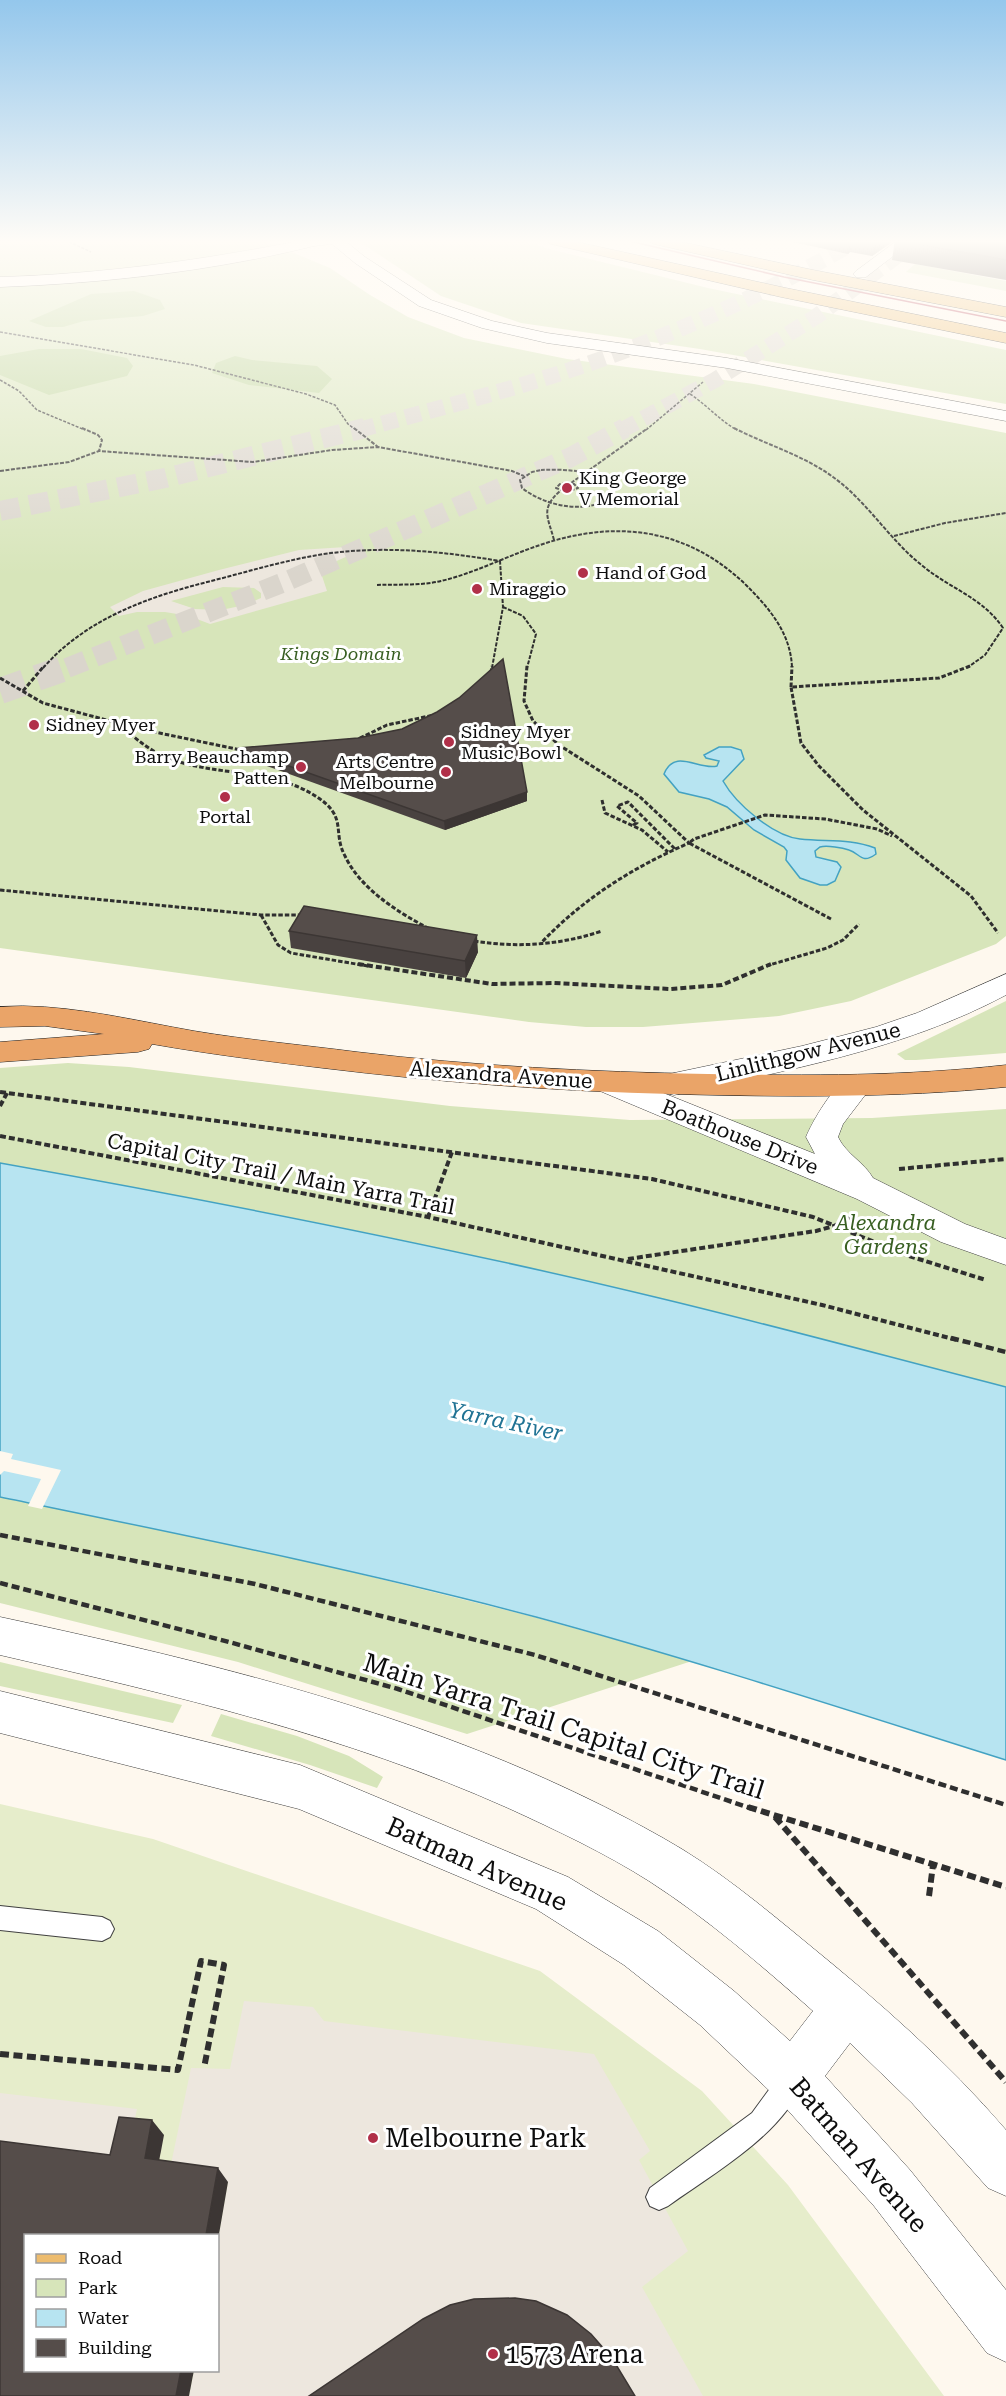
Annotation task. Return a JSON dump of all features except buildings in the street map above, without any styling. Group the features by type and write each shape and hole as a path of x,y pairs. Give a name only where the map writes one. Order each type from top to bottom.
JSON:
{"highway":[{"path":"0,1017 63,1017"},
{"name":"Alexandra Avenue","path":"63,1017 179,1039 428,1070 611,1083 857,1086 1006,1076"},
{"path":"0,1052 179,1039"}],"street":[{"path":"646,352 727,363 1006,416"},
{"name":"Linlithgow Avenue","path":"674,1084 891,1034 946,1012 1006,983"},
{"name":"Alexandra Avenue","path":"0,1011 63,1017"},
{"name":"Boathouse Drive","path":"611,1083 872,1191 953,1233 1006,1252"},
{"name":"Boathouse Drive","path":"857,1086 829,1120 822,1137 830,1153 872,1191"},
{"path":"0,1636 229,1689 390,1739 555,1806 648,1855 733,1912 847,2006 916,2072 1006,2170"},
{"name":"Batman Avenue","path":"0,1712 300,1787 552,1893 641,1948 717,2008 793,2078 892,2188 1006,2334"},
{"path":"793,2078 847,2006"}],"lane":[{"path":"0,1918 102,1929"},
{"path":"659,2197 761,2122 793,2078"}],"path":[{"path":"113,352 194,366 306,394 335,405 348,424 378,447"},
{"path":"571,483 578,486 578,489 570,492 556,488 558,485 571,483 646,430 727,363"},
{"path":"0,380 19,392 37,410 98,435 102,440 99,451"},
{"path":"690,394 707,405 721,421 832,476 926,569 986,606 997,617 1003,628 998,640 975,664 960,673 939,678 791,687"},
{"path":"0,471 69,462 99,451 253,462 349,448 378,447 512,471 524,476"},
{"path":"554,469 583,474 609,484 614,490 614,496 605,503 585,507 549,501 525,492 519,484 524,476 532,472 554,469"},
{"path":"554,540 547,511 549,501 560,491"},
{"path":"894,536 945,523 1006,513"},
{"path":"377,585 439,582 554,540 573,535 611,531 651,532 678,540 720,561 747,585 777,619 793,654 791,687 801,743 844,793 970,897 990,919 998,933"},
{"path":"23,691 41,668 87,628 115,612 172,590 295,559 347,551 435,551 500,561"},
{"path":"491,676 503,607 500,561"},
{"path":"503,607 523,615 536,634 524,684 524,699 530,718 563,746 634,793 689,843 831,919"},
{"path":"0,678 43,703 117,723 244,751"},
{"path":"348,745 357,738 387,725 424,716 444,714"},
{"path":"117,723 156,753 174,760 266,779 314,794 328,807 339,823 339,838 345,857 353,867 384,900 428,928"},
{"path":"602,800 605,813 642,830 668,852"},
{"path":"633,825 637,823 617,806 628,802 675,849"},
{"path":"540,944 608,883 694,839 765,815 825,819 877,830 897,837"},
{"path":"0,890 261,915 315,915"},
{"path":"261,915 278,945 291,953 323,959 492,984 554,983 670,989 722,985 758,968 827,948 843,940 859,924"},
{"path":"465,939 512,946 561,942 602,931"},
{"path":"0,1092 652,1179 801,1214 909,1256 995,1283"},
{"path":"0,1106 7,1093"},
{"name":"Capital City Trail / Main Yarra Trail","path":"0,1136 428,1217 822,1305 1006,1352"},
{"path":"428,1217 452,1152"},
{"path":"624,1260 803,1233 834,1226 855,1215 872,1191 890,1174 900,1169 1006,1159"},
{"path":"0,1535 255,1584 535,1655 1006,1805"},
{"name":"Main Yarra Trail Capital City Trail","path":"0,1583 229,1642 398,1689 775,1816 1006,2082"},
{"path":"775,1816 1006,1887"},
{"path":"929,1896 933,1865"},
{"path":"0,2054 178,2070 201,1961 224,1965 204,2068"}],"green space":[{"name":"Kings Domain","path":"0,352 532,352 567,359 754,384 1006,433 1006,936 996,944 851,1001 779,1016 643,1027 586,1027 529,1022 0,948"},
{"path":"23,352 95,352 127,358 133,366 127,376 49,395 0,375 0,356"},
{"path":"716,352 1006,352 1006,404"},
{"path":"235,356 252,360 317,366 332,379 319,393 249,385 212,373 216,363"},
{"path":"1006,1001 1006,1053 916,1060 905,1060 897,1054"},
{"name":"Alexandra Gardens","path":"68,1063 129,1067 450,1106 630,1120 872,1118 1006,1109 1006,1387 574,1278 247,1209 0,1163 0,1068"},
{"path":"0,1497 287,1556 534,1617 692,1661 467,1734 238,1662 0,1603"},
{"path":"0,1662 182,1705 173,1723 0,1686"},
{"path":"221,1714 297,1736 349,1756 383,1777 377,1788 310,1765 211,1736"},
{"name":"Melbourne Park","path":"0,1804 153,1839 540,1971 702,2091 788,2185 944,2396 0,2396"}],"shaded area":[{"path":"346,547 348,556 332,563 322,576 327,591 210,624 189,616 165,612 137,612 119,616 110,607 143,591 299,550","holes":["223,587 254,588 261,593 261,598 245,605 221,610 195,609 171,601"]},
{"path":"244,2001 313,2007 324,2021 594,2054 650,2151 639,2160 688,2251 642,2287 703,2396 189,2396 194,2372 219,2372 219,2234 228,2182 169,2174 191,2068 230,2069"},
{"path":"0,2093 137,2109 124,2169 0,2154"}],"water":[{"path":"719,747 741,750 744,759 723,781 756,818 789,837 866,845 875,848 876,854 864,858 846,849 820,847 815,851 816,857 837,862 841,867 835,881 827,885 820,885 800,878 786,860 787,851 784,847 754,830 727,807 709,799 679,792 664,774 674,762 717,766 719,761 706,758 704,755"},
{"name":"Yarra River","path":"0,1163 247,1209 574,1278 1006,1387 1006,1760 713,1668 536,1617 336,1568 0,1497"}],"pier":[{"path":"0,1451 13,1454 11,1459 61,1470 42,1509 28,1506 41,1479 4,1471 0,1475"}],"tunnel":[{"path":"359,430 522,385 621,352"},
{"path":"622,430 715,380 760,352"},
{"path":"0,511 165,478 365,428"},
{"path":"67,668 287,581 569,458 625,428"},
{"path":"0,691 71,666"}],"place":[{"name":"King George V Memorial","path":"567,488"},
{"name":"Hand of God","path":"583,573"},
{"name":"Miraggio","path":"477,589"},
{"name":"Sidney Myer","path":"34,725"},
{"name":"Sidney Myer Music Bowl","path":"449,742"},
{"name":"Barry Beauchamp Patten","path":"301,767"},
{"name":"Arts Centre Melbourne","path":"446,772"},
{"name":"Portal","path":"225,797"},
{"name":"Melbourne Park","path":"373,2138"},
{"name":"1573 Arena","path":"493,2354"}]}
